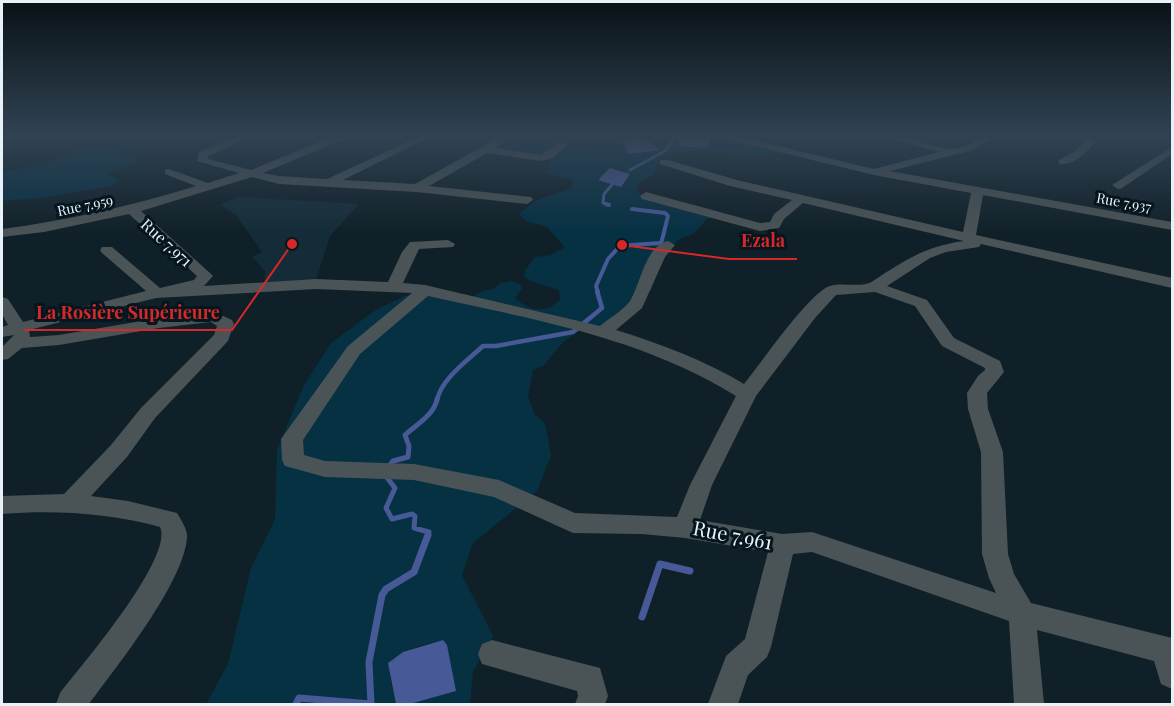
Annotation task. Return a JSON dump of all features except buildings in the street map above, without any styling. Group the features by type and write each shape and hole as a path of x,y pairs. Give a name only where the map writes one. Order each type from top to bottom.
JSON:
{"street":[{"path":"232,169 279,180 417,188 527,200"},
{"name":"Rue 7.959","path":"4,235 132,210 264,169"},
{"path":"326,184 358,169"},
{"path":"417,188 449,169"},
{"path":"687,169 734,183 988,243 1173,283"},
{"name":"Rue 7.937","path":"861,169 1173,226"},
{"path":"874,172 886,169"},
{"path":"1118,185 1143,169"},
{"path":"169,172 209,187"},
{"path":"969,238 978,190"},
{"path":"646,196 760,227 774,225 779,217 801,199"},
{"name":"Rue 7.971","path":"12,334 199,283 205,276 132,210"},
{"path":"876,287 903,268 943,248 988,243"},
{"path":"394,286 408,252 415,245 448,244"},
{"path":"588,327 636,305 658,255 668,245"},
{"path":"107,250 158,294 316,284 394,286 425,290 588,327 649,346 707,370 747,394"},
{"path":"876,287 921,303 948,342 993,365 995,372 985,380 977,393 978,409 992,452 995,554 1002,578 1022,613 1029,705"},
{"name":"Rue 7.961","path":"876,287 831,291 809,314 747,394 700,485 685,528 782,544 812,542 963,595 1170,658"},
{"path":"425,290 354,350 292,439 293,460 325,469 414,472 499,489 573,523 642,524 685,528"},
{"path":"2,302 12,334 2,356"},
{"path":"12,334 59,340 159,323 214,317 226,324 222,337 148,413 119,451 68,505"},
{"path":"2,506 38,502 142,512 168,520 176,534 172,553 156,584 71,705"},
{"path":"723,705 736,666 757,647 780,560 782,544"},
{"path":"492,654 589,679 593,696 590,705"}],"shaded area":[{"path":"17,169 117,169 107,173 120,180 115,185 40,198 2,201 2,172"},
{"path":"547,169 655,169 652,175 637,185 638,193 652,202 709,217 693,234 678,240 662,258 652,274 652,289 634,311 604,329 581,329 562,343 544,365 533,370 528,396 535,415 545,423 551,455 537,491 473,543 462,575 493,636 473,672 470,704 410,704 456,691 443,640 416,647 392,659 390,676 396,704 206,704 228,664 251,568 275,519 277,450 303,387 330,344 374,311 405,296 417,294 471,298 482,291 494,289 500,283 511,281 520,284 522,289 515,298 531,308 543,309 560,300 559,290 530,281 524,276 525,270 535,257 551,255 565,247 547,227 526,221 519,214 537,200 571,188 573,183 571,179 544,173"},
{"path":"237,197 359,204 330,236 315,283 264,288 265,271 252,257 262,252 236,215 221,205"}],"water":[{"path":"609,169 630,174 621,187 598,180"},
{"path":"443,640 447,645 456,691 410,704 396,704 388,663 403,652"}],"waterway":[{"path":"609,205 603,203 604,194 616,180"},
{"path":"598,292 596,286 608,259 618,248 661,243 668,216 665,213 632,209"},
{"path":"437,401 439,393 449,378 483,346 496,346 573,332 602,308 597,291"},
{"path":"388,467 393,461 408,457 409,446 405,435 433,410 437,399"},
{"path":"385,475 395,488 386,508 392,519 412,514 415,516 414,528 429,532 427,537"},
{"path":"296,704 299,698 371,704 369,662 382,595 386,589 414,572 428,535"},
{"path":"642,617 660,564 690,571"}],"place":[{"name":"La Rosière Supérieure","path":"292,244"},
{"name":"Ezala","path":"622,245"}]}
